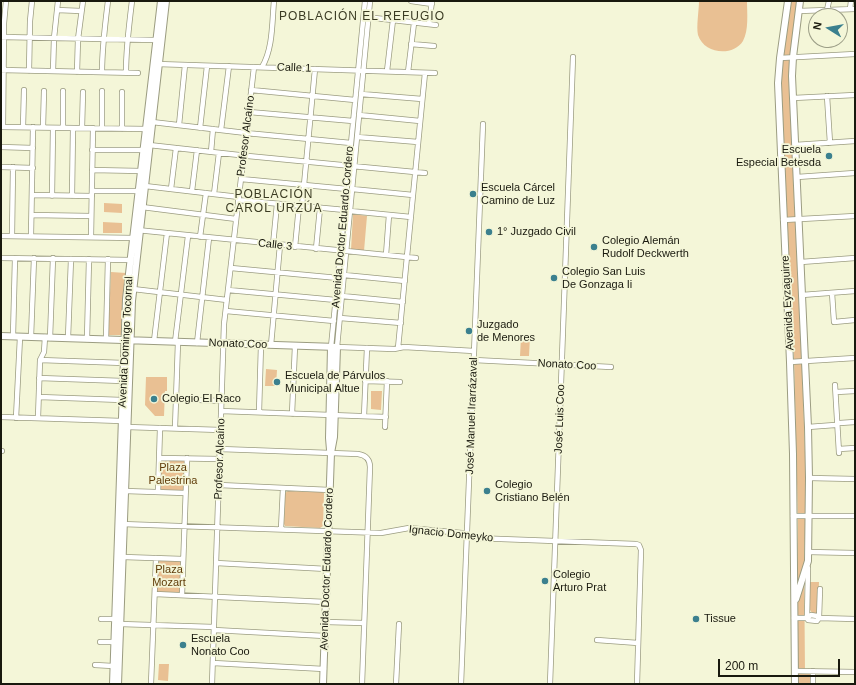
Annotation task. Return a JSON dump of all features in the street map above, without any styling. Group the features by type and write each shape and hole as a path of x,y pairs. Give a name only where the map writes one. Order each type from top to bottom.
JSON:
{"main road":[{"name":"Avenida Domingo Tocornal","path":"156,64 156,40 161,1"},
{"name":"Avenida Domingo Tocornal","path":"137,230 145,186 156,64 166,1"},
{"name":"Avenida Eyzaguirre","path":"788,1 778,83 790,362 795,684"},
{"name":"Avenida Eyzaguirre","path":"794,606 808,561 809,516 808,427 793,98 793,57 800,1"},
{"name":"Avenida Domingo Tocornal","path":"118,684 122,557 122,400 124,363 133,289 143,150 150,127"},
{"name":"Avenida Domingo Tocornal","path":"113,684 115,619 121,524 125,491 127,427 126,299 131,260 136,238"},
{"name":"Nonato Coo","path":"1,336 334,347"},
{"name":"Avenida Doctor Eduardo Cordero","path":"324,684 331,453 334,441 332,415 334,347"}],"street":[{"path":"6,1 3,37 2,127 122,129 178,125 213,130 351,143"},
{"path":"29,71 32,1"},
{"path":"53,71 54,38 58,1"},
{"path":"77,72 78,38 83,1"},
{"path":"102,72 103,39 108,1"},
{"path":"126,72 132,1"},
{"path":"262,67 269,49 274,1"},
{"name":"Avenida Doctor Eduardo Cordero","path":"365,1 366,17"},
{"name":"Avenida Doctor Eduardo Cordero","path":"334,347 334,321 349,189 355,100 366,17 370,1"},
{"path":"411,1 432,2 430,24"},
{"path":"851,1 852,9"},
{"path":"57,10 81,11"},
{"path":"799,11 808,11"},
{"path":"366,17 436,25"},
{"path":"387,71 393,20"},
{"path":"408,72 414,23"},
{"path":"3,37 156,40"},
{"path":"411,44 434,46"},
{"path":"780,58 855,54"},
{"name":"José Luis Coo","path":"550,684 573,57"},
{"name":"Calle 1","path":"156,64 435,73"},
{"path":"178,125 186,65"},
{"path":"200,128 207,66"},
{"path":"221,130 229,66"},
{"name":"Profesor Alcaíno","path":"212,684 221,411 226,311 254,67"},
{"path":"295,247 304,185 315,69"},
{"path":"2,70 138,72"},
{"name":"Avenida Doctor Eduardo Cordero","path":"351,166 357,137 361,94 360,71"},
{"path":"398,348 425,73"},
{"path":"23,127 24,90"},
{"path":"251,90 355,100"},
{"path":"43,128 44,91"},
{"path":"63,91 63,128"},
{"path":"102,91 102,128"},
{"path":"82,128 83,92"},
{"path":"122,92 122,129"},
{"path":"361,94 422,99"},
{"path":"793,98 855,95"},
{"path":"827,96 830,143"},
{"path":"248,112 353,122"},
{"path":"359,115 420,121"},
{"name":"José Manuel Irarrázaval","path":"461,684 483,124"},
{"path":"32,236 33,127"},
{"path":"52,196 53,128"},
{"path":"72,196 73,128"},
{"path":"91,237 93,128"},
{"path":"210,152 213,130"},
{"path":"357,137 418,142"},
{"path":"795,145 855,141"},
{"path":"149,145 244,156 425,173"},
{"path":"1,147 33,148"},
{"path":"171,189 176,148"},
{"path":"92,150 143,150"},
{"path":"192,191 197,150"},
{"path":"214,194 219,153"},
{"path":"1,167 33,168"},
{"path":"12,236 13,167"},
{"path":"92,170 141,171"},
{"path":"797,177 855,173"},
{"path":"241,179 413,195"},
{"path":"145,186 192,191 277,204 411,217"},
{"path":"92,191 139,191"},
{"path":"200,237 206,193"},
{"path":"32,195 92,196"},
{"path":"273,245 277,204"},
{"path":"142,207 236,218"},
{"path":"316,249 320,208"},
{"path":"32,215 91,216"},
{"path":"386,256 389,215"},
{"path":"783,220 855,216"},
{"name":"Calle 3","path":"137,230 273,245 416,258"},
{"path":"154,341 167,233"},
{"path":"1,236 136,238"},
{"path":"175,428 177,342 188,236"},
{"path":"197,342 209,238"},
{"path":"271,345 280,245"},
{"name":"Avenida Doctor Eduardo Cordero","path":"334,347 340,318 344,275 343,251"},
{"path":"1,258 131,260"},
{"path":"13,336 15,258"},
{"path":"31,337 34,258"},
{"path":"38,418 40,360 48,338 53,258"},
{"path":"801,262 855,258"},
{"path":"68,338 71,259"},
{"path":"87,339 90,259"},
{"path":"106,340 108,259"},
{"path":"231,268 338,278"},
{"path":"344,275 405,281"},
{"path":"133,289 227,300"},
{"path":"228,290 336,300"},
{"path":"802,295 855,291"},
{"path":"832,293 834,322 855,320"},
{"path":"342,296 403,302"},
{"path":"226,311 334,321"},
{"path":"340,318 401,323"},
{"path":"16,418 20,336"},
{"path":"259,412 261,345"},
{"path":"292,414 295,346"},
{"name":"Nonato Coo","path":"334,347 474,351"},
{"path":"364,416 367,348"},
{"path":"790,362 855,358"},
{"path":"40,360 124,363"},
{"name":"Nonato Coo","path":"474,360 612,367"},
{"path":"39,378 123,381"},
{"path":"365,381 400,382"},
{"path":"385,427 387,381"},
{"path":"835,384 839,451 855,448"},
{"path":"836,392 855,391"},
{"path":"39,397 122,400"},
{"path":"176,400 222,401"},
{"path":"221,411 386,417"},
{"path":"1,417 122,421"},
{"path":"808,427 835,425 840,422 855,422"},
{"path":"127,427 221,430"},
{"path":"158,492 160,428"},
{"path":"220,449 361,454 367,458 370,467 362,684"},
{"path":"160,458 220,459"},
{"path":"182,595 186,458"},
{"path":"809,478 855,479"},
{"path":"219,486 330,490"},
{"path":"281,529 283,488"},
{"path":"125,491 186,492"},
{"path":"793,516 855,516"},
{"name":"Ignacio Domeyko","path":"121,524 218,526 368,533 388,533 409,528 459,533 474,538 634,543 639,545 641,550 638,644"},
{"path":"808,552 855,553"},
{"path":"122,557 183,559"},
{"path":"151,684 156,558"},
{"name":"Avenida Eyzaguirre","path":"807,618 808,561"},
{"path":"216,563 327,569"},
{"path":"819,618 820,589"},
{"path":"155,594 326,602"},
{"path":"794,618 807,618 811,621 817,621 819,618 855,619"},
{"path":"101,619 115,619"},
{"path":"326,622 364,623"},
{"path":"120,624 214,628 325,636"},
{"path":"396,684 398,624"},
{"path":"597,640 638,644 637,684"},
{"path":"100,642 114,642"},
{"path":"213,663 324,669"},
{"path":"95,665 113,666"},
{"path":"794,671 855,672"},
{"path":"813,671 813,684"}],"green space":[{"path":"699,1 747,1 745,37 738,46 726,51 719,51 706,46 701,41 697,32"},
{"path":"790,1 799,1 791,50 807,509 804,553 805,673 810,673 810,684 797,684 798,524 794,356 785,207 780,82"},
{"path":"104,203 122,204 122,213 104,212"},
{"path":"353,214 367,216 364,251 351,250"},
{"path":"103,222 122,223 122,233 103,233"},
{"path":"111,272 126,273 123,335 108,335"},
{"path":"521,337 530,337 529,356 520,356"},
{"path":"266,369 277,370 276,386 265,386"},
{"path":"146,377 167,377 164,416 155,416 145,405"},
{"path":"371,391 382,391 381,410 371,409"},
{"name":"Plaza Palestrina","path":"184,459 186,461 184,490 160,490 161,460"},
{"path":"288,491 324,493 323,526 320,528 285,526 285,493"},
{"name":"Plaza Mozart","path":"159,560 181,562 179,594 158,593 156,591"},
{"path":"810,582 819,582 818,613 812,613 810,610"},
{"path":"159,664 169,664 168,681 158,680"}],"place":[{"name":"Escuela Especial Betesda","path":"829,156"},
{"name":"Escuela Cárcel Camino de Luz","path":"473,194"},
{"name":"1° Juzgado Civil","path":"489,232"},
{"name":"Colegio Alemán Rudolf Deckwerth","path":"594,247"},
{"name":"Colegio San Luis De Gonzaga Ii","path":"554,278"},
{"name":"Juzgado de Menores","path":"469,331"},
{"name":"Escuela de Párvulos Municipal Altue","path":"277,382"},
{"name":"Colegio El Raco","path":"154,399"},
{"name":"Colegio Cristiano Belén","path":"487,491"},
{"name":"Colegio Arturo Prat","path":"545,581"},
{"name":"Tissue","path":"696,619"},
{"name":"Escuela Nonato Coo","path":"183,645"}],"district":[{"name":"POBLACIÓN EL REFUGIO","path":"362,17"},
{"name":"POBLACIÓN CAROL URZÚA","path":"274,202"}]}
